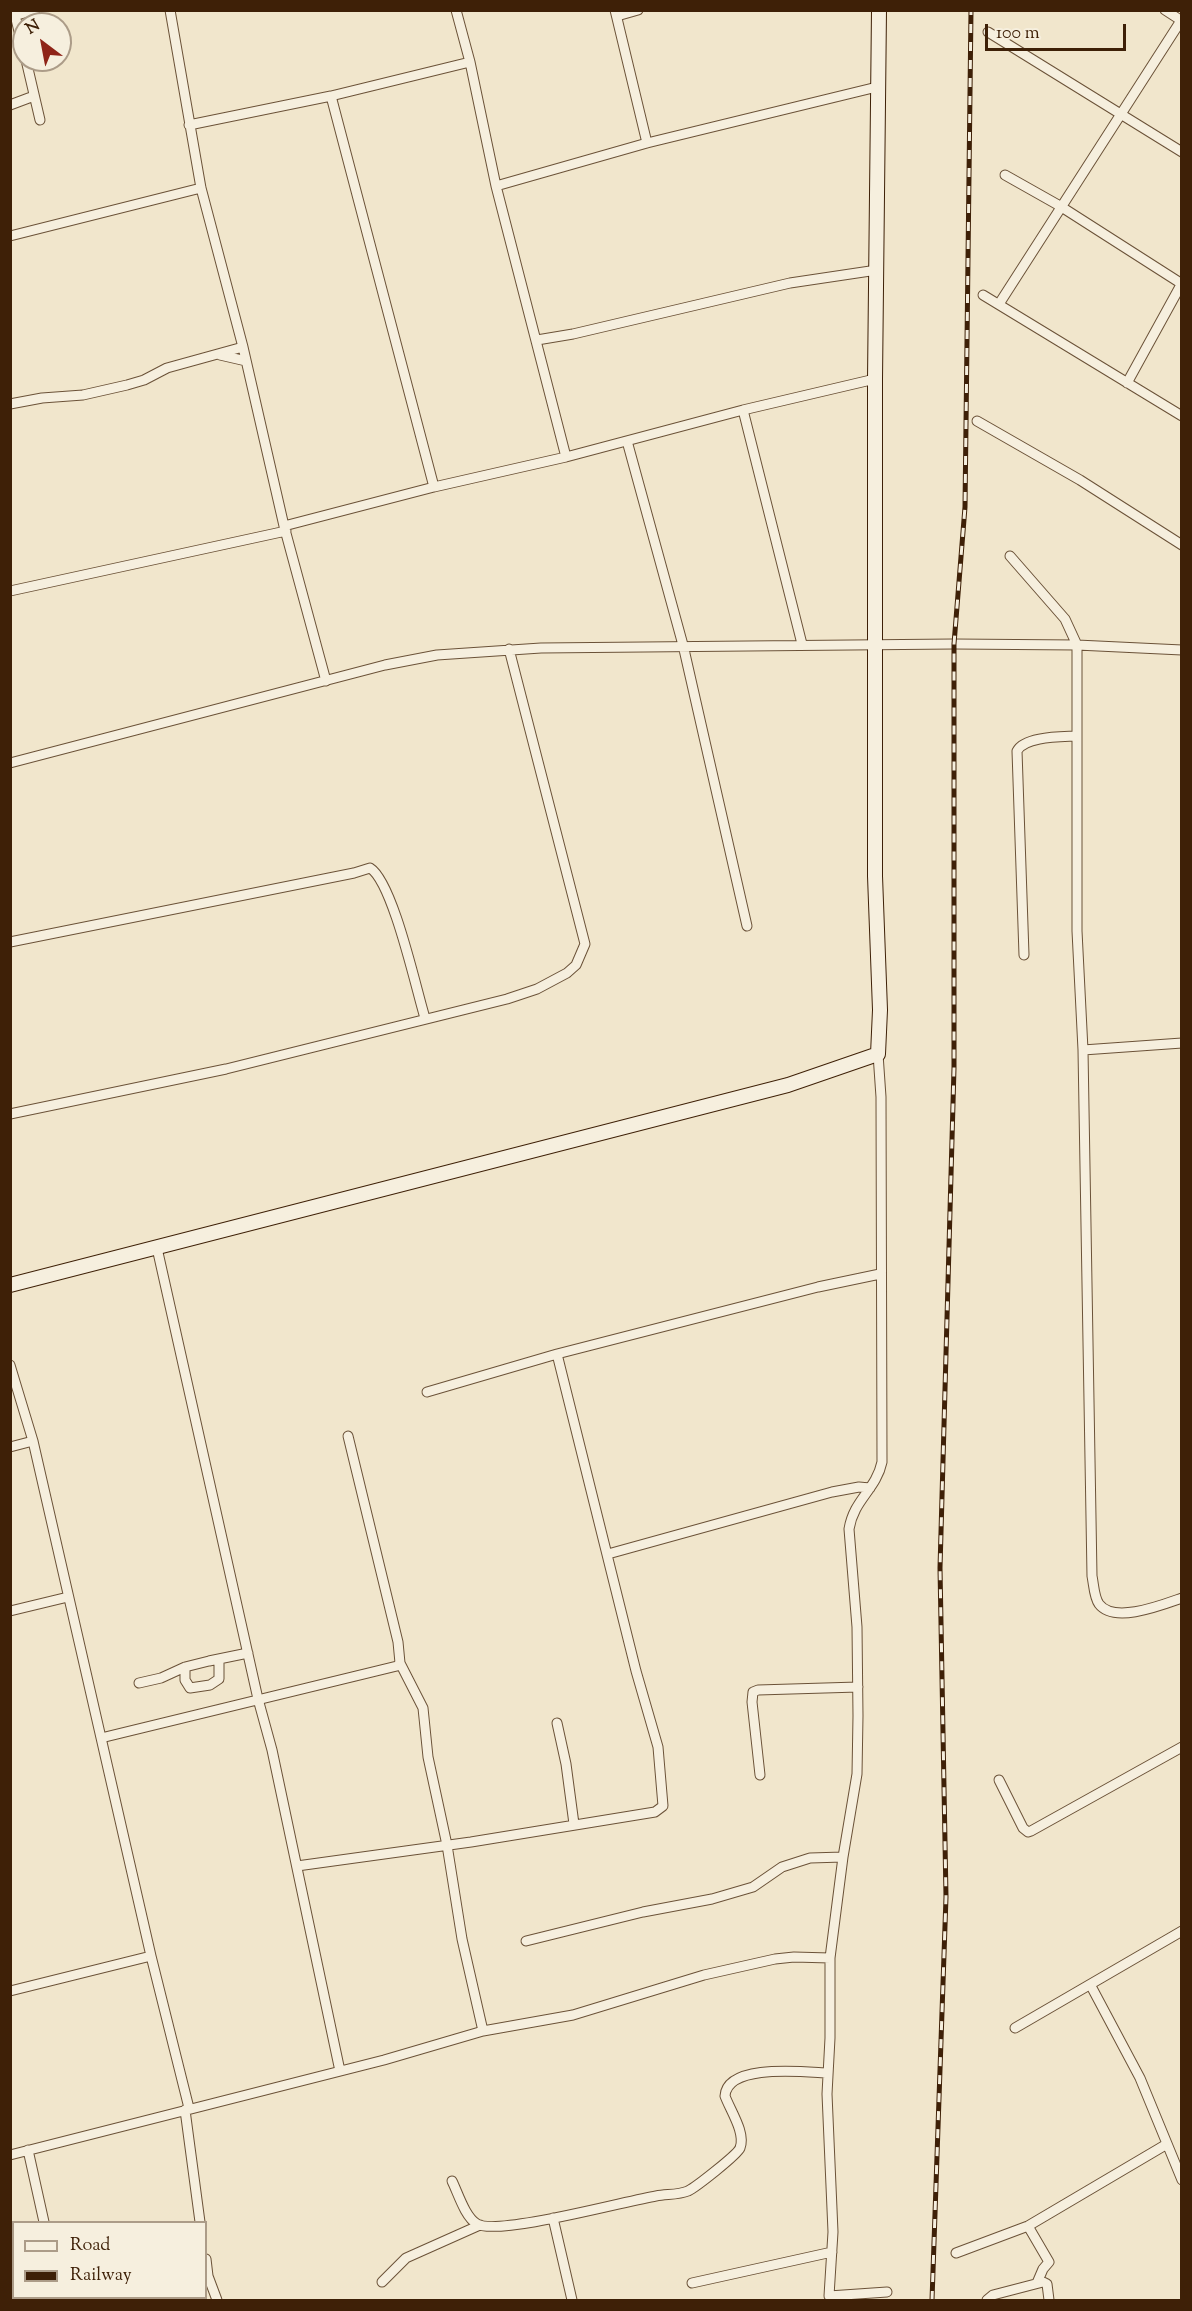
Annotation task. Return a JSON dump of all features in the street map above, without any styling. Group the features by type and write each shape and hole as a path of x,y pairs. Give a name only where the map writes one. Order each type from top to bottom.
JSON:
{"street":[{"path":"170,10 201,188 243,347 285,529 326,681"},
{"path":"456,10 470,62 496,186 566,457"},
{"path":"638,10 616,13 647,143"},
{"path":"879,10 875,379 875,876 880,1010 878,1054 881,1097 882,1462 880,1473 851,1515 849,1529 857,1627 857,1774 843,1857 830,1958 830,2038 826,2094 832,2252 829,2298 887,2292"},
{"path":"999,304 1181,20 1166,10"},
{"path":"988,33 1182,152"},
{"path":"189,125 331,96 470,62"},
{"path":"29,72 40,120"},
{"path":"496,186 647,143 877,87"},
{"path":"10,105 34,96"},
{"path":"331,96 434,487"},
{"path":"1005,175 1060,206 1181,284 1128,383"},
{"path":"10,236 201,188"},
{"path":"537,340 573,334 790,283 877,270"},
{"path":"983,295 1182,416"},
{"path":"10,404 42,398 83,395 128,385 144,380 167,368 243,347"},
{"path":"218,355 246,361"},
{"path":"10,591 285,529 434,487 566,457 743,410 875,379"},
{"path":"743,410 802,644"},
{"path":"977,421 1071,475 1182,545"},
{"path":"627,441 683,645 747,926"},
{"path":"1010,556 1065,619 1077,645 1077,931 1083,1050 1092,1564 1095,1597 1104,1610 1116,1614 1137,1611 1182,1598"},
{"path":"10,763 385,665 437,655 509,649 802,644 1077,645 1182,650"},
{"path":"10,1114 226,1068 425,1018 537,989 573,969 585,944 509,649"},
{"path":"1024,955 1017,750 1021,744 1035,740 1077,736"},
{"path":"10,942 370,868 383,882 391,902 425,1018"},
{"path":"1083,1050 1182,1043"},
{"path":"10,1285 788,1085 878,1054"},
{"path":"157,1248 258,1699 272,1750 340,2071"},
{"path":"428,1392 557,1354 819,1287 880,1274"},
{"path":"297,1866 655,1812 661,1808 663,1802 658,1747 636,1671 557,1354"},
{"path":"10,1365 33,1441 187,2109 201,2221"},
{"path":"348,1436 398,1642 400,1663 423,1708 428,1757 447,1845 462,1939 483,2031"},
{"path":"10,1447 33,1441"},
{"path":"608,1554 832,1492 859,1487 870,1488"},
{"path":"10,1611 68,1597"},
{"path":"139,1683 161,1678 185,1667 248,1653"},
{"path":"185,1667 185,1680 190,1688 210,1685 219,1679 219,1659"},
{"path":"101,1738 397,1666 400,1663"},
{"path":"760,1775 752,1702 753,1692 858,1687"},
{"path":"557,1723 566,1764 574,1824"},
{"path":"999,1780 1023,1828 1028,1832 1182,1747"},
{"path":"526,1941 643,1912 712,1899 753,1887 782,1867 810,1858 843,1857"},
{"path":"1015,2028 1091,1986 1182,1931"},
{"path":"10,1991 151,1956"},
{"path":"10,2155 340,2071 483,2031 573,2015 685,1981 760,1962 794,1957 830,1958"},
{"path":"1091,1986 1140,2078 1182,2180"},
{"path":"382,2282 406,2258 480,2225 489,2226 553,2218 689,2190 734,2157 739,2149 741,2136 725,2096 725,2090 734,2081 747,2074 828,2073"},
{"path":"956,2253 1028,2226 1167,2144"},
{"path":"28,2150 44,2221"},
{"path":"452,2181 472,2219 480,2225"},
{"path":"553,2218 572,2301"},
{"path":"1028,2226 1049,2262 1037,2283"},
{"path":"692,2283 832,2252"},
{"path":"207,2268 217,2301"},
{"path":"987,2301 993,2295 1037,2283 1047,2284 1048,2301"}],"railway":[{"path":"932,2300 946,1897 940,1568 954,1068 954,644 965,507 971,10"}]}
